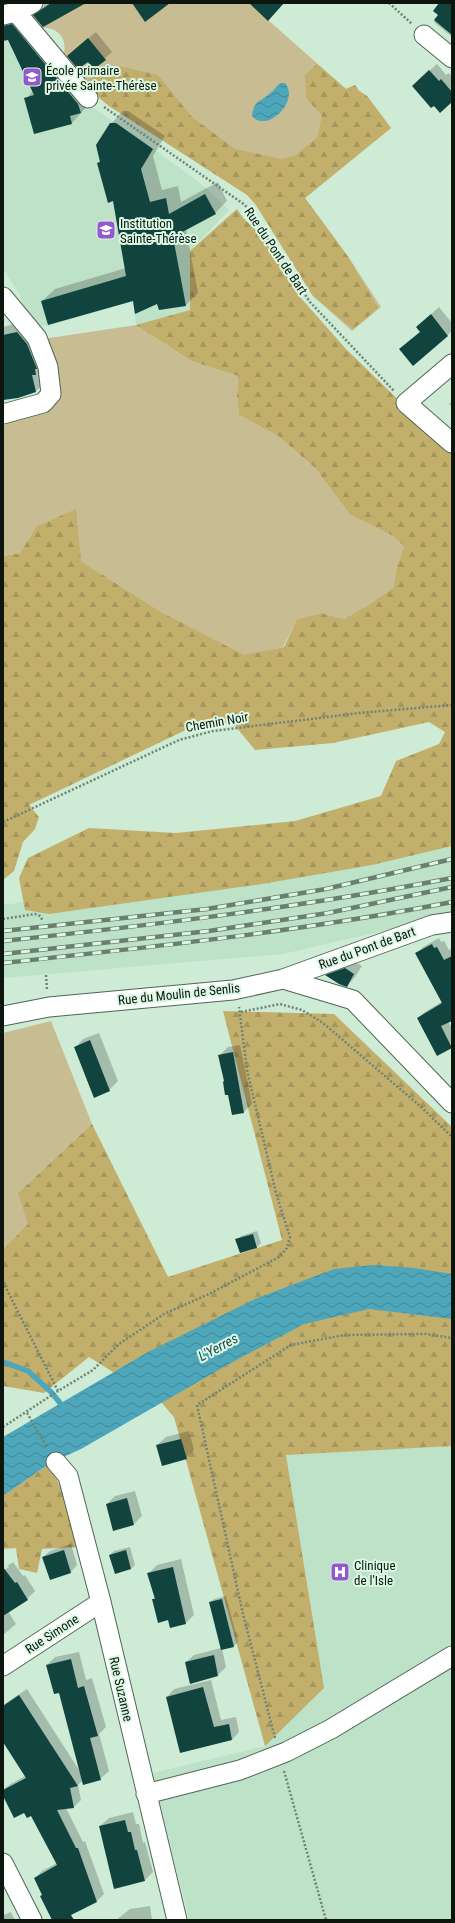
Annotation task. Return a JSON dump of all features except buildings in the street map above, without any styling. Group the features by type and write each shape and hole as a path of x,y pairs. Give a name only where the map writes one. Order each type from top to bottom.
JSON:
{"street":[{"path":"32,3 10,13 88,98"},
{"path":"424,35 452,58"},
{"path":"3,297 37,338 48,367 51,394 43,403 3,414"},
{"path":"452,364 406,403 452,443"},
{"name":"Rue du Pont de Bart","path":"284,978 432,925 452,922"},
{"path":"284,978 353,1000 452,1103"},
{"name":"Rue du Moulin de Senlis","path":"3,1016 49,1007 234,990 284,978"},
{"name":"Rue Suzanne","path":"56,1462 68,1476 101,1602 176,1920"},
{"name":"Rue Simone","path":"3,1666 101,1602"},
{"path":"146,1794 240,1770 279,1755 331,1730 452,1656"},
{"path":"3,1863 32,1920"}],"path":[{"path":"389,3 424,35"},
{"name":"Rue du Pont de Bart","path":"88,98 245,205 310,302 406,403"},
{"name":"Chemin Noir","path":"3,822 179,740 220,730 359,713 452,705"},
{"path":"3,919 35,914 40,916 43,921"},
{"path":"3,1427 27,1413 58,1390 93,1370 119,1344 164,1314 209,1294 279,1257 287,1248 290,1237 276,1193 247,1070 241,1012 280,1004 302,1010 324,1023 420,1106 452,1137"},
{"path":"3,1282 58,1390"},
{"path":"326,1920 279,1755 242,1614 197,1405 290,1345 344,1335 426,1334 452,1338"},
{"path":"27,1413 56,1462"}],"shaded area":[{"path":"52,3 249,3 346,89 355,85 359,91 367,96 391,128 305,198 349,258 381,307 352,331 313,296 256,205 248,195 109,106 81,83 62,59 65,47 61,36 58,32 53,30 41,28 32,16"},
{"name":"Institution Sainte-Thérèse","path":"15,22 85,102 151,147 205,187 229,210 190,251 190,310 136,325 133,301 48,326 36,325 26,311 19,293 3,269 3,25"},
{"path":"136,325 191,361 238,376 237,396 239,415 278,436 315,468 350,515 393,536 404,546 397,565 393,588 344,619 321,613 297,619 283,647 244,656 163,613 81,561 36,527 20,553 3,556 3,420 51,405 43,339"},
{"path":"452,827 452,915 283,954 3,978 3,905 366,852"},
{"path":"51,1021 92,1124 19,1192 29,1224 3,1251 3,1033"},
{"name":"Clinique de l'Isle","path":"452,1319 452,1920 189,1920 153,1773 265,1746 190,1398"}],"green space":[{"path":"317,64 346,89 355,85 359,91 367,96 391,128 305,198 349,258 378,308 353,329 313,296 256,205 247,195 109,106 81,83 119,66 158,75 192,117 235,149 282,159 294,156 317,138 322,116 306,98 305,75"},
{"path":"237,209 243,218 262,236 300,297 346,349 452,452 452,846 372,865 262,884 49,914 25,910 19,878 28,858 89,828 176,833 295,821 381,796 396,761 439,744 445,732 429,722 333,743 255,750 232,722 190,728 29,805 39,817 35,829 23,842 14,871 3,880 3,556 20,553 36,527 76,509 81,561 163,613 244,655 284,647 297,619 321,613 344,619 393,588 397,565 404,546 393,536 350,515 315,468 278,436 239,415 237,396 238,376 191,361 136,325 190,310 190,251"},
{"path":"223,1011 334,1014 452,1127 452,1446 286,1455 324,1688 265,1746 174,1417 162,1403 89,1357 44,1393 3,1386 3,1250 28,1224 18,1193 92,1124 168,1277 282,1240"},
{"path":"50,1463 71,1513 79,1547 42,1549 37,1573 19,1569 16,1548 3,1549 3,1496"}],"water":[{"path":"281,83 285,83 289,90 285,106 280,113 266,121 259,120 252,116 256,104 271,93"},
{"name":"L'Yerres","path":"373,1265 414,1268 452,1274 452,1319 369,1309 304,1324 229,1364 81,1449 50,1463 3,1496 3,1437 148,1352 255,1299 334,1269"}],"waterway":[{"path":"3,1362 28,1371 51,1392 65,1409"}],"railway":[{"path":"3,931 207,909 326,889 452,859"},
{"path":"3,941 228,914 340,898 452,878"},
{"path":"3,954 209,931 328,913 452,887"},
{"path":"3,963 284,930 340,922 452,902"}],"place":[{"name":"École primaire privée Sainte-Thérèse","path":"32,77"},
{"name":"Institution Sainte-Thérèse","path":"106,230"},
{"name":"Clinique de l'Isle","path":"340,1572"}]}
